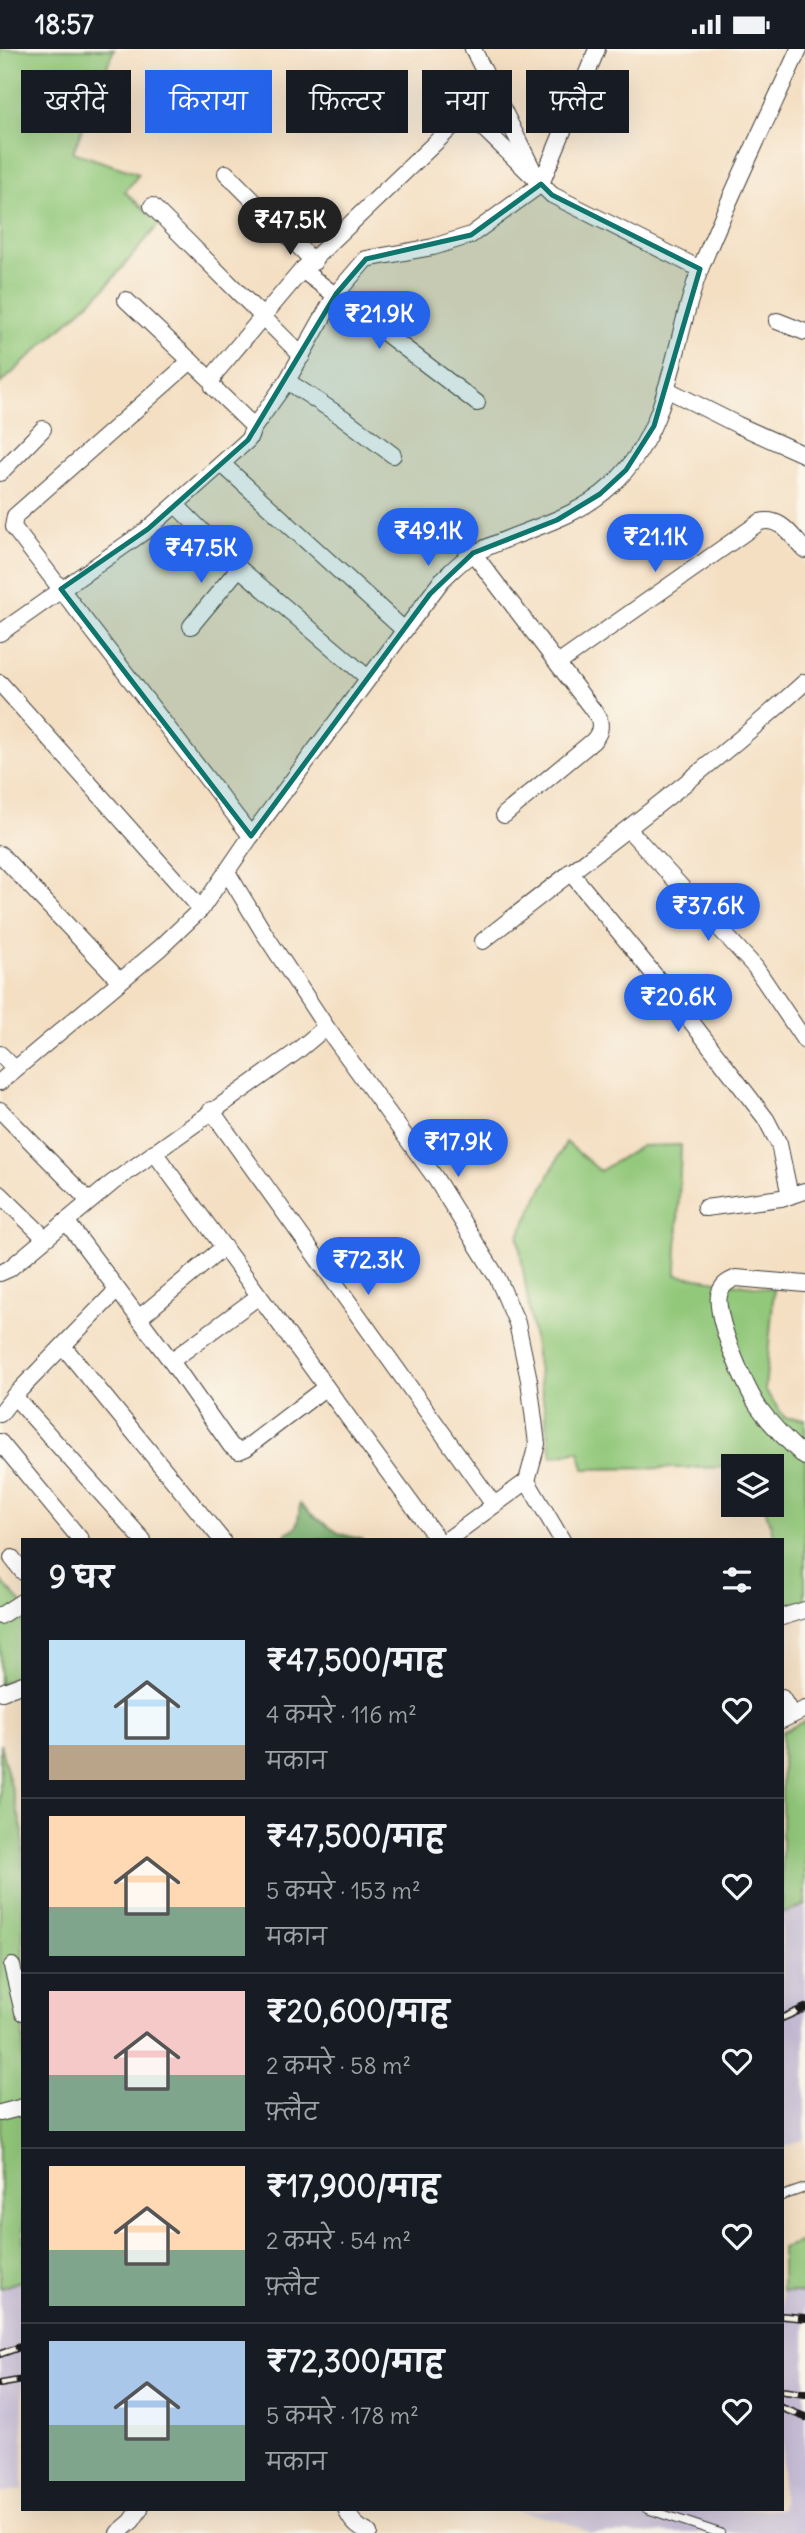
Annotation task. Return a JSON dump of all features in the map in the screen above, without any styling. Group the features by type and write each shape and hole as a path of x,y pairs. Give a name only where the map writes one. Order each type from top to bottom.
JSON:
{"street":[{"path":"473,49 541,184"},
{"path":"0,633 124,547 176,506 248,440 302,356 335,294 366,259 433,247 471,235 541,184 597,49"},
{"path":"0,1082 201,909 251,836 442,580 473,553 557,520 612,485 647,442 666,389 700,269 799,49"},
{"path":"212,381 217,370 308,266 458,121 467,118 474,119 552,195 700,269"},
{"path":"226,173 335,294 477,403"},
{"path":"152,207 302,356"},
{"path":"126,300 212,381 214,387 254,427"},
{"path":"777,321 805,332"},
{"path":"191,361 15,516 12,523 16,533 251,836"},
{"path":"287,381 394,455"},
{"path":"666,389 805,455"},
{"path":"0,473 43,429"},
{"path":"222,464 403,629"},
{"path":"176,506 239,568 368,678"},
{"path":"559,663 760,522 776,521 805,550"},
{"path":"473,553 559,663 599,718 601,727 599,734 504,815"},
{"path":"191,626 239,568"},
{"path":"483,941 629,829 772,713 805,682"},
{"path":"0,683 201,909"},
{"path":"629,829 755,967 805,1041"},
{"path":"0,853 120,981"},
{"path":"227,872 326,1027 434,1176 498,1279 517,1323 529,1380 537,1444 527,1481 450,1538"},
{"path":"570,872 670,994 766,1119 779,1144 797,1194 705,1208"},
{"path":"0,1273 9,1269 89,1201 211,1110 296,1052 326,1027"},
{"path":"0,1054 15,1069"},
{"path":"0,1109 89,1201"},
{"path":"211,1110 494,1505"},
{"path":"154,1152 437,1538"},
{"path":"0,1194 45,1238"},
{"path":"66,1221 231,1446 239,1451 246,1448 326,1387"},
{"path":"139,1318 224,1247"},
{"path":"805,1284 736,1278 727,1282 719,1293 718,1305 723,1330 758,1406 783,1438 805,1457"},
{"path":"0,1414 14,1396 117,1290"},
{"path":"171,1361 259,1296"},
{"path":"63,1346 220,1538"},
{"path":"14,1396 141,1538"},
{"path":"0,1442 79,1538"},
{"path":"527,1481 561,1538"},
{"path":"12,1558 21,1569"},
{"path":"0,1616 21,1602"},
{"path":"784,1616 805,1610"},
{"path":"2,1692 21,1685"},
{"path":"12,1966 21,2004"},
{"path":"0,2113 21,2108"},
{"path":"118,2533 139,2511"},
{"path":"347,2511 358,2527 369,2533"}],"lane":[{"path":"784,2195 805,2188"},
{"path":"654,2511 720,2533"}],"highlighted area":[{"path":"541,184 552,195 700,269 654,426 626,470 600,494 557,520 473,553 430,594 251,836 61,589 148,529 248,440 336,294 366,259 471,235"}],"shaded area":[{"path":"805,1905 805,2139 784,2147 784,1913"},
{"path":"21,2281 21,2489 0,2493 0,2288"},
{"path":"784,2291 805,2293 805,2533 590,2533 563,2521 516,2511 784,2511"}],"green space":[{"path":"0,49 114,49 106,70 21,70 21,133 81,133 73,152 139,174 125,192 160,223 105,288 0,384"},
{"path":"566,1142 600,1171 641,1146 681,1145 676,1275 774,1289 765,1390 785,1418 805,1419 805,1601 786,1605 784,1538 774,1538 768,1517 784,1517 784,1454 721,1454 721,1468 584,1469 579,1451 552,1457 518,1237"},
{"path":"300,1504 340,1534 356,1538 285,1538 286,1533 297,1527"},
{"path":"0,1580 21,1602 21,1674 0,1685"},
{"path":"805,1721 805,1905 784,1913 784,1731"},
{"path":"0,1744 21,1824 21,2281 0,2288"},
{"path":"805,2240 805,2293 784,2291 784,2247"}],"railway":[{"path":"784,2017 805,2008"},
{"path":"784,2316 805,2318"},
{"path":"0,2354 21,2347"},
{"path":"0,2384 21,2380"},
{"path":"784,2391 805,2394"},
{"path":"784,2409 805,2417"}]}
